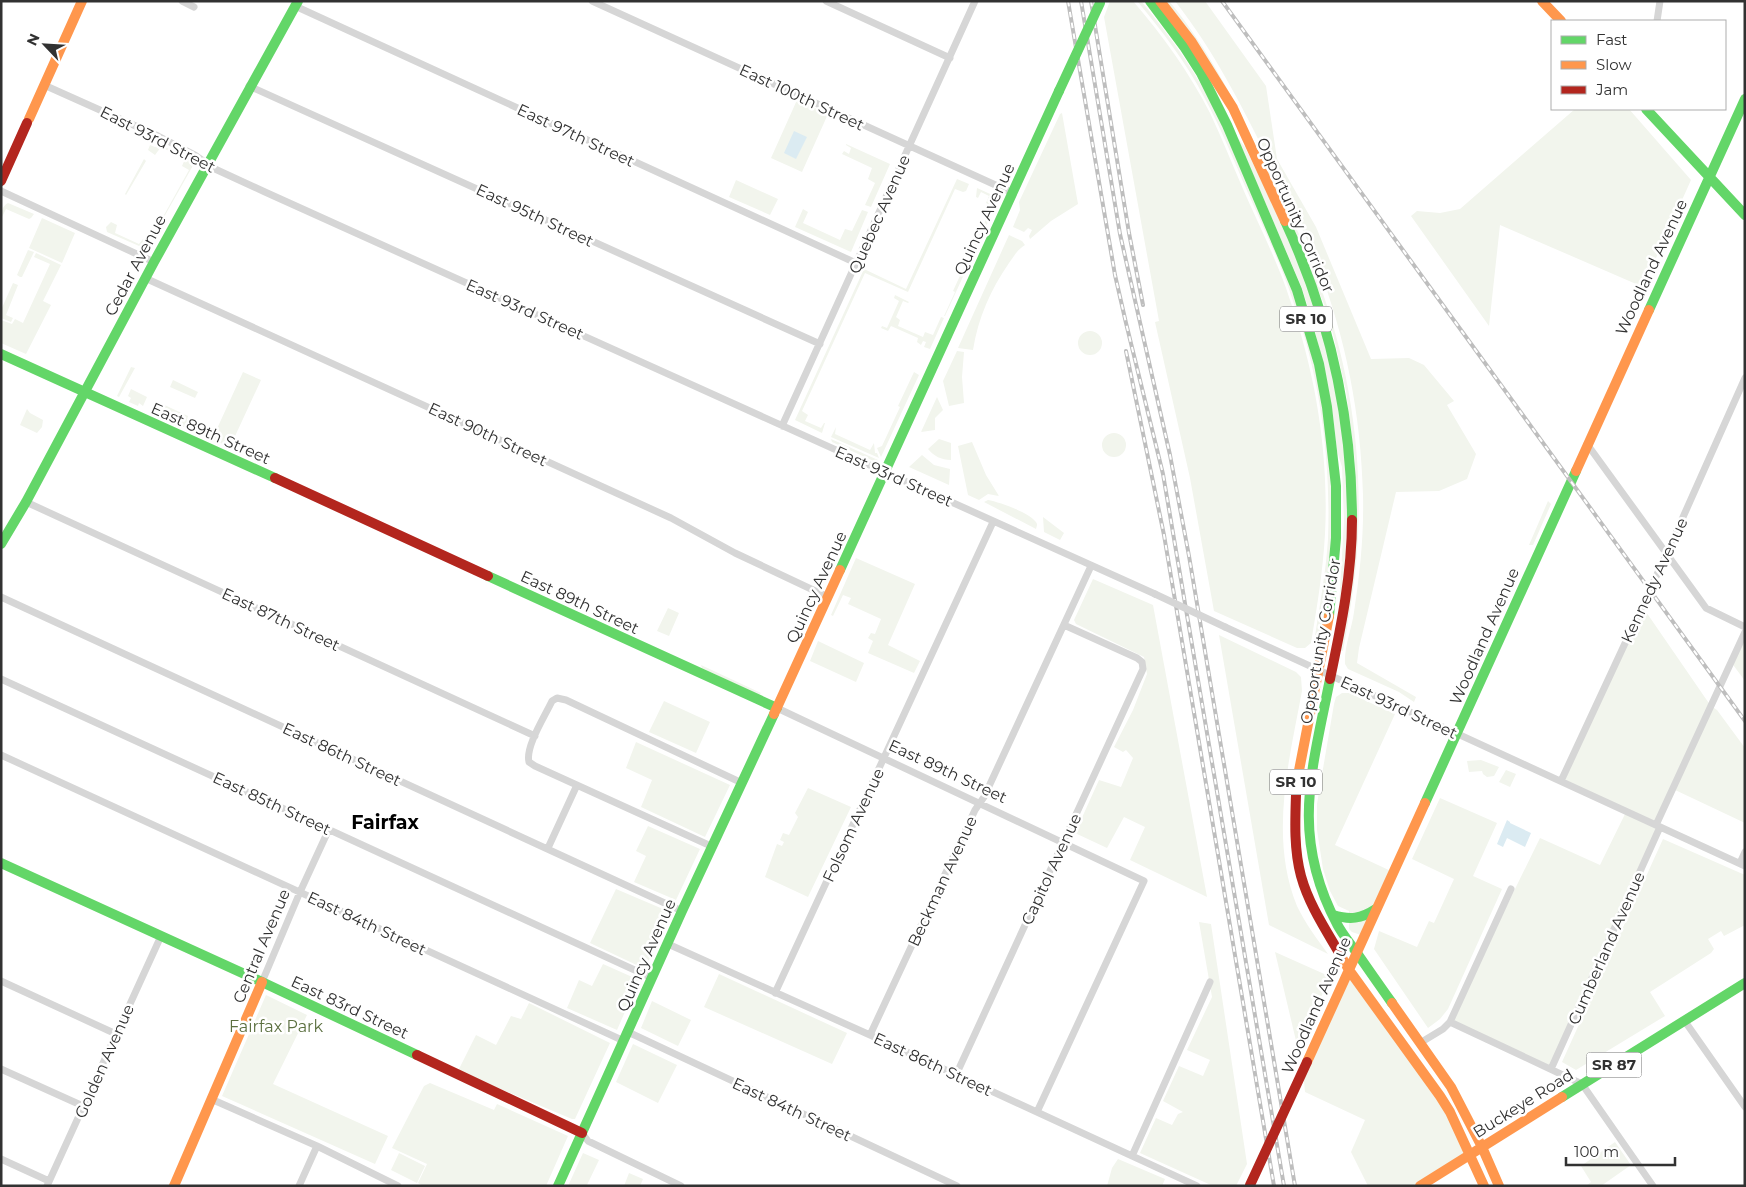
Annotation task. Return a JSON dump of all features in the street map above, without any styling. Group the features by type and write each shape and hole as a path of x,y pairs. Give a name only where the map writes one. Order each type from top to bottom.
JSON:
{"main road":[{"path":"1,181 82,1"},
{"name":"Opportunity Corridor","path":"1150,1 1185,48 1215,100 1297,290 1318,364 1327,406 1335,468 1337,512 1330,610 1297,775 1294,807 1296,846 1301,876 1320,921 1349,970 1440,1096 1484,1186"},
{"name":"Opportunity Corridor","path":"1160,1 1191,41 1233,108 1311,280 1325,323 1344,406 1349,447 1352,516 1349,568 1345,604 1310,779 1307,809 1308,833 1314,867 1321,890 1333,916 1356,953 1451,1087 1482,1147 1499,1186"},
{"path":"1542,1 1560,20"},
{"name":"Quincy Avenue","path":"558,1186 682,910 777,708 1100,2"},
{"name":"Cedar Avenue","path":"1,544 26,502 83,392 207,163 296,4"},
{"name":"Woodland Avenue","path":"1250,1186 1745,99"},
{"path":"1647,110 1745,215"},
{"name":"East 89th Street","path":"1,354 777,708"},
{"name":"East 83rd Street","path":"1,863 262,982 582,1133"},
{"path":"1333,916 1349,920 1358,919 1376,909"},
{"name":"Central Avenue","path":"174,1186 262,982"},
{"name":"Buckeye Road","path":"1420,1186 1745,982"}],"street":[{"path":"182,1 194,7"},
{"name":"East 100th Street","path":"592,1 1013,193"},
{"path":"826,1 950,58"},
{"name":"Quebec Avenue","path":"782,426 976,1"},
{"path":"1657,20 1660,1"},
{"name":"East 97th Street","path":"296,4 856,263"},
{"name":"East 93rd Street","path":"44,84 158,136 195,155 214,168 265,192 1155,594 1742,865"},
{"name":"East 95th Street","path":"250,86 820,344"},
{"path":"1655,110 1660,123"},
{"path":"1,191 154,262"},
{"name":"East 90th Street","path":"146,278 671,518 735,553 828,597"},
{"name":"Kennedy Avenue","path":"1561,781 1667,553 1745,378"},
{"path":"1587,444 1706,608 1745,627"},
{"name":"East 87th Street","path":"26,502 535,736"},
{"name":"Folsom Avenue","path":"774,993 993,522"},
{"name":"Beckman Avenue","path":"870,1035 1092,566"},
{"name":"East 86th Street","path":"1,597 682,910"},
{"name":"Capitol Avenue","path":"956,1075 1143,669 1142,662 1137,658 1064,625"},
{"name":"Cumberland Avenue","path":"1551,1069 1745,632"},
{"name":"East 85th Street","path":"1,679 652,978"},
{"path":"712,846 529,762 528,757 535,736 552,701 558,698 566,700 742,783"},
{"name":"East 89th Street","path":"777,708 1144,880 1037,1112"},
{"name":"East 84th Street","path":"1,755 300,892 957,1186"},
{"path":"548,848 577,785"},
{"name":"Central Avenue","path":"262,982 329,829"},
{"path":"1742,865 1745,852"},
{"path":"1420,1043 1450,1022 1511,889"},
{"name":"Golden Avenue","path":"48,1183 161,936"},
{"name":"East 86th Street","path":"668,944 1197,1186"},
{"path":"1,981 116,1034"},
{"path":"1132,1156 1210,982"},
{"path":"1684,1020 1745,1107"},
{"path":"1450,1022 1582,1084 1653,1186"},
{"path":"1,1069 83,1106"},
{"path":"211,1099 317,1146 398,1186"},
{"name":"East 83rd Street","path":"582,1133 588,1141 681,1186"},
{"path":"299,1186 317,1146"},
{"path":"1,1159 48,1183"}],"green space":[{"path":"1110,1 1133,1 1175,55 1202,98 1274,258 1299,328 1314,386 1319,416 1323,445 1326,504 1320,589 1311,643 1305,648 1297,648 1214,611 1190,478 1155,322 1159,321 1104,17"},
{"path":"1137,1 1141,1 1164,29 1194,73 1212,105 1229,139 1285,272 1312,348 1320,382 1325,418 1331,492 1330,566 1320,637 1315,636 1323,588 1328,539 1328,478 1317,388 1302,330 1278,260 1210,109 1181,59"},
{"path":"1166,1 1169,1 1197,38 1243,118 1306,249 1330,314 1340,349 1353,421 1359,493 1356,565 1343,651 1340,651 1355,461 1346,391 1333,334 1324,304 1282,204"},
{"path":"1175,1 1205,1 1266,86 1277,159 1316,227 1371,359 1409,358 1424,365 1454,401 1447,405 1476,454 1467,479 1439,491 1396,492 1357,663 1416,697 1414,702 1399,692 1348,669 1345,664 1358,583 1363,510 1359,436 1344,348 1317,263 1294,211 1226,78 1202,39"},
{"path":"797,100 828,114 802,172 771,158"},
{"path":"1574,110 1630,110 1691,180 1643,287 1500,225 1489,326 1411,216 1417,211 1440,213 1460,209"},
{"path":"1062,113 1078,204 1051,221 1030,239 1029,236 1032,230 1028,228 1024,232 1013,227 1020,210 1019,202"},
{"path":"1237,137 1245,147 1306,277 1324,333 1343,428 1348,495 1346,553 1339,607 1344,521 1342,467 1337,451 1325,371 1302,288"},
{"path":"846,144 890,164 871,207 865,205 875,183 868,179 872,168 842,154 844,151 849,154 851,148"},
{"path":"150,145 155,147 161,145 195,162 146,249 107,232 106,227 111,222 117,225 115,233 139,244 143,239 149,242 189,170 182,166 185,159 161,147 155,155 148,150"},
{"path":"144,159 146,161 126,195 125,194"},
{"path":"957,179 969,184 966,191 963,192 955,189 908,292 865,273 802,411 808,415 805,421 821,428 825,423 822,433 795,420 864,269 906,289"},
{"path":"736,180 778,199 770,215 729,197"},
{"path":"977,188 999,198 944,316 955,292 953,291 992,206 986,203 989,196 981,192 978,198 976,197"},
{"path":"8,203 34,214 29,219 6,209 1,219 3,208"},
{"path":"803,209 808,212 803,223 840,240 845,229 852,231 862,210 868,212 851,252 795,227"},
{"path":"42,218 75,233 62,263 29,248"},
{"path":"1009,235 1022,241 1025,245 1018,251 1002,273 991,294 978,327 973,350 958,348"},
{"path":"28,250 34,252 22,277 20,277 17,275"},
{"path":"36,253 61,265 43,301 51,305 26,354 1,343 1,320 12,324 15,319 23,323 50,264 34,257"},
{"path":"13,283 18,285 6,315 13,318 11,322 1,318 1,310"},
{"path":"895,295 909,302 903,301 896,317 900,320 898,326 923,337 925,332 933,335 941,317 944,318 930,349 924,347 926,342 923,341 921,345 917,342 918,338 891,326 888,331 881,328 882,326 887,328 899,301 894,298"},
{"path":"1090,331 1099,334 1102,343 1099,352 1090,355 1081,352 1078,343 1081,334"},
{"path":"957,351 964,352 962,377 964,403 949,406 943,381"},
{"path":"131,367 135,368 119,397 117,396"},
{"path":"243,372 261,380 230,447 197,433 200,427 215,433"},
{"path":"914,372 919,375 881,457 877,448 882,446"},
{"path":"173,380 198,392 195,398 170,387"},
{"path":"131,389 147,397 143,406 139,403 138,406 129,402 131,398 128,396"},
{"path":"937,397 943,410 935,418 935,430 921,432"},
{"path":"156,401 188,416 187,420 192,426 190,430 151,412"},
{"path":"27,409 30,413 43,420 42,427 37,433 20,425"},
{"path":"836,427 835,434 870,450 874,443 875,453 877,453 879,458 831,437"},
{"path":"1114,433 1123,436 1126,445 1123,454 1114,457 1105,454 1102,445 1105,436"},
{"path":"831,439 878,460 878,463 832,442"},
{"path":"939,439 951,443 951,460 938,457 928,449"},
{"path":"972,442 986,475 999,496 988,494 979,500 968,495 958,446"},
{"path":"922,455 934,465 950,469 949,485 909,467"},
{"path":"988,500 1006,505 1026,514 1037,523 1036,529 984,502"},
{"path":"1548,501 1551,504 1533,545 1529,545"},
{"path":"1043,517 1064,533 1060,540 1044,532"},
{"path":"856,558 915,584 888,645 920,661 914,673 868,653 873,641 868,638 871,633 875,634 881,619 848,604 851,598 843,595 833,616 831,615"},
{"path":"1093,579 1153,605 1207,897 1130,860 1145,827 1124,817 1107,848 1075,833 1099,780 1121,787 1133,758 1126,750 1123,752 1114,747 1133,710 1147,674 1144,657 1076,624 1074,620"},
{"path":"1512,582 1514,585 1496,624 1492,625"},
{"path":"808,596 816,599 803,629 796,624 802,614"},
{"path":"1642,606 1711,706 1717,710 1745,748 1745,823 1673,789 1656,825 1660,827 1551,1069 1450,1022 1540,838 1600,865 1626,812 1561,781"},
{"path":"668,608 679,613 669,636 657,631"},
{"path":"1745,632 1745,681 1731,662"},
{"path":"1219,635 1296,672 1301,677 1302,691 1284,799 1284,853 1289,880 1297,906 1307,925 1328,954 1269,925"},
{"path":"818,641 864,663 856,682 810,661"},
{"path":"1480,652 1482,656 1465,693 1461,693"},
{"path":"701,665 761,693 759,695 702,668"},
{"path":"1342,693 1349,693 1395,714 1335,845 1393,872 1364,936 1349,929 1349,911 1338,906 1330,891 1323,869 1317,830 1317,804 1334,704 1336,697"},
{"path":"664,701 710,722 696,753 649,732"},
{"path":"636,742 730,785 705,837 641,807 652,780 626,768"},
{"path":"1481,760 1499,767 1494,776 1487,777 1482,771 1469,772 1467,761"},
{"path":"1506,770 1516,774 1510,787 1499,782"},
{"path":"808,788 851,807 808,897 765,877 777,844 782,846 784,842 780,840 783,833 789,835 798,817 795,813"},
{"path":"1440,798 1497,823 1473,876 1502,889 1448,1009 1440,1019 1428,1028 1374,949 1379,931 1417,947 1429,921 1434,923 1454,879 1412,859"},
{"path":"648,826 700,849 676,900 634,882 646,856 636,851"},
{"path":"1663,839 1745,875 1745,925 1724,936 1721,931 1708,939 1714,949 1711,953 1650,992 1665,1016 1576,1070 1562,1062"},
{"path":"616,889 670,912 645,969 590,943"},
{"path":"1199,922 1211,924 1247,1164 1236,1186 1213,1186 1140,1153 1156,1118 1172,1125 1178,1114 1183,1112 1163,1101 1179,1066 1203,1076 1210,1060 1187,1050 1212,997"},
{"path":"1275,952 1331,977 1297,1045"},
{"path":"603,964 639,980 617,1030 567,1008 579,980 592,986"},
{"path":"1349,970 1416,1062 1470,1154 1420,1186 1368,1186 1351,1152 1365,1120 1305,1092 1303,1071"},
{"path":"719,974 847,1033 832,1064 704,1007"},
{"name":"Fairfax Park","path":"266,995 307,1015 273,1084 388,1136 375,1164 222,1096"},
{"path":"652,1001 691,1020 678,1046 641,1028"},
{"path":"529,1003 610,1043 575,1119 458,1071 476,1035 496,1045 511,1016 521,1019"},
{"path":"633,1044 677,1065 658,1103 616,1082"},
{"path":"430,1083 494,1110 497,1104 568,1136 546,1186 423,1186 418,1183 427,1164 392,1148 424,1086"},
{"path":"1615,1142 1631,1165 1601,1186 1586,1186 1591,1182 1581,1166"},
{"path":"399,1153 425,1166 417,1183 391,1170"},
{"path":"583,1153 599,1160 587,1185 589,1186 568,1186"},
{"path":"1118,1159 1165,1179 1162,1186 1107,1186 1112,1168"},
{"path":"629,1173 643,1179 640,1186 624,1186"}],"shaded area":[{"path":"794,131 807,137 796,159 784,153"},
{"path":"1507,820 1531,833 1525,847 1507,838 1503,847 1497,844"}],"railway":[{"path":"1068,1 1115,275 1163,474 1284,1186"},
{"path":"1081,1 1120,234 1170,455 1189,556 1295,1186"},
{"path":"1091,1 1129,233 1143,305"},
{"path":"1222,1 1745,721"},
{"path":"1126,351 1164,535 1274,1186"}],"traffic: fast":[{"path":"1,544 26,502 154,262 298,1"},
{"path":"1150,1 1201,73 1227,125 1297,290 1319,364 1327,407 1336,486 1336,538 1329,616"},
{"path":"1059,91 1100,3"},
{"path":"840,570 1059,91"},
{"path":"1649,310 1745,99"},
{"path":"1647,110 1745,215"},
{"path":"1285,221 1314,293 1335,367 1348,442 1352,520"},
{"path":"1,354 275,478"},
{"path":"1425,803 1576,471"},
{"path":"488,576 777,708"},
{"path":"1330,679 1312,773 1309,803 1309,832 1314,861 1322,892 1339,928 1392,1003"},
{"path":"558,1186 682,911 774,714"},
{"path":"1,863 417,1055"},
{"path":"1333,915 1355,918 1376,909"},
{"path":"1562,1097 1745,983"}],"traffic: slow":[{"path":"29,119 82,1"},
{"path":"1160,1 1191,41 1233,108 1285,221"},
{"path":"1542,1 1560,20"},
{"path":"1576,471 1649,310"},
{"path":"774,714 840,570"},
{"path":"1296,795 1296,786 1329,616"},
{"path":"1307,1062 1425,803"},
{"path":"1341,956 1450,1112 1484,1186"},
{"path":"174,1186 262,982"},
{"path":"1392,1003 1451,1087 1482,1147 1499,1186"},
{"path":"1420,1186 1562,1097"}],"traffic: jam":[{"path":"1,181 27,123"},
{"path":"275,478 488,576"},
{"path":"1330,679 1348,580 1352,520"},
{"path":"1296,795 1296,846 1304,887 1313,907 1341,956"},
{"path":"417,1055 582,1133"},
{"path":"1250,1185 1307,1062"}],"district":[{"name":"Fairfax","path":"385,822"}]}
